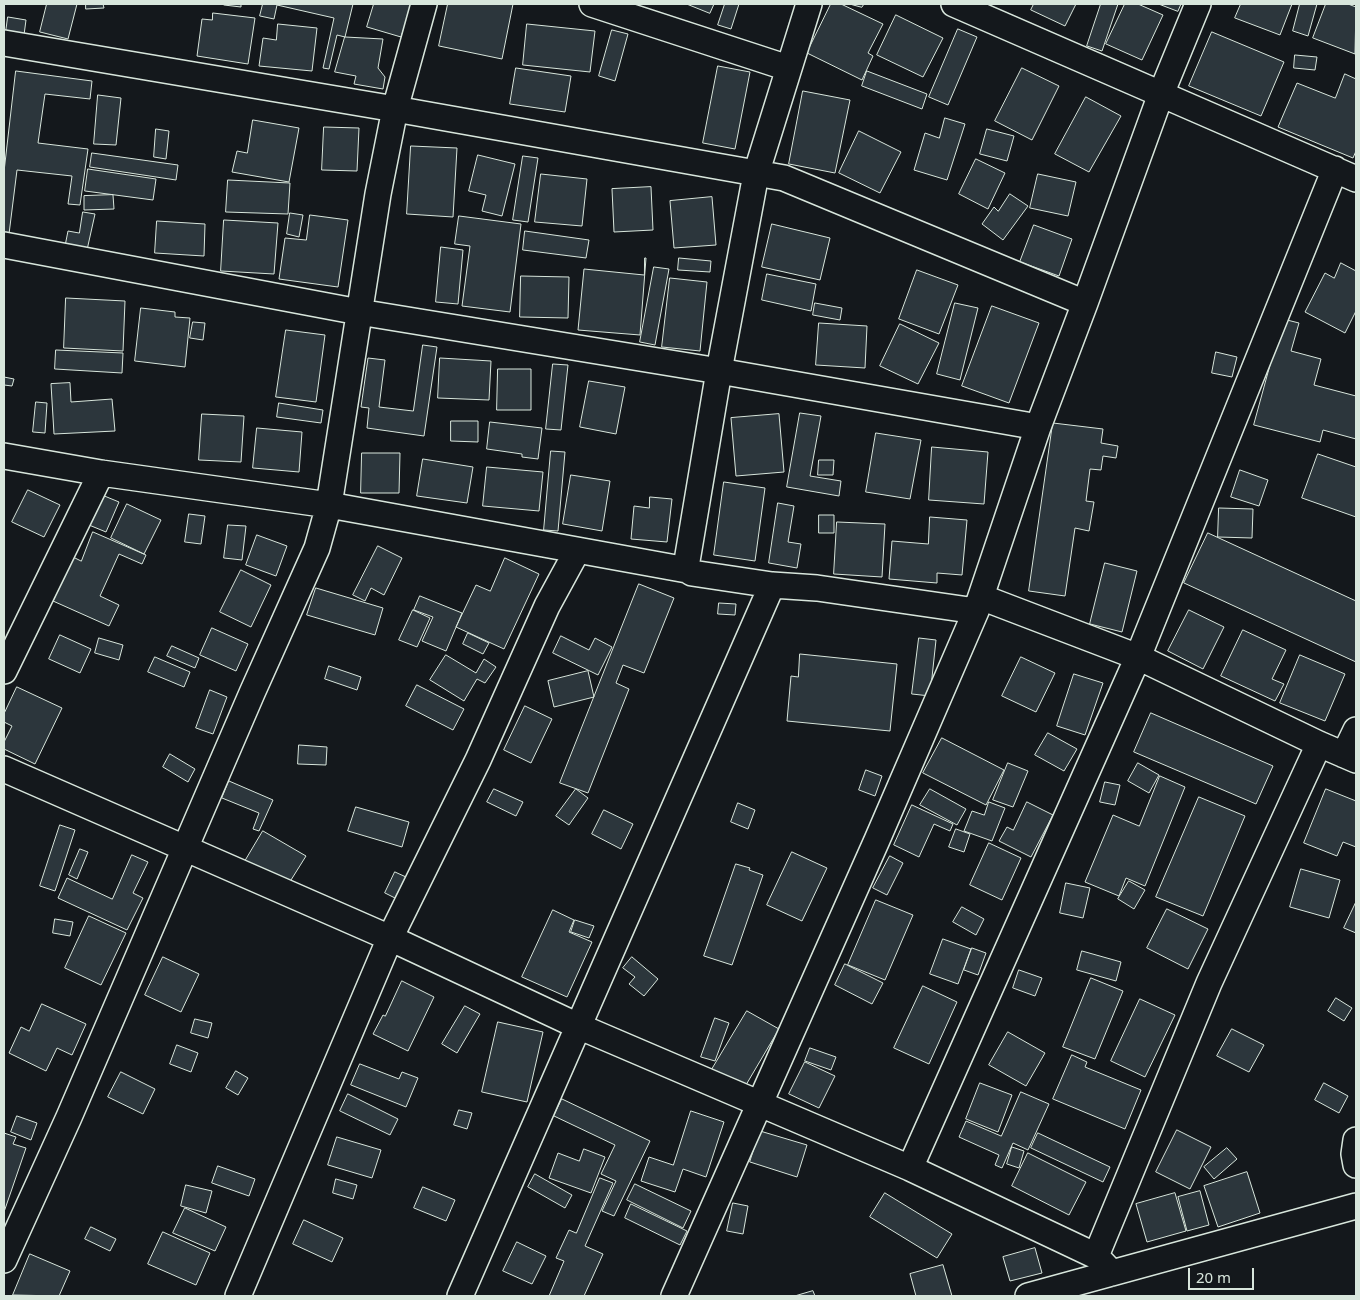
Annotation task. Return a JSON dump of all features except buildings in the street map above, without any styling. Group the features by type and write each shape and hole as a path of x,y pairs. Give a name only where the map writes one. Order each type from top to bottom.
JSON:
{"street":[{"path":"4,1260 69,1117 252,693 317,548 329,506 378,194 395,109 424,4"},
{"path":"592,4 788,68"},
{"path":"688,570 687,561 719,371 756,174 808,4"},
{"path":"910,1168 1138,657 1346,174 1162,94 996,12 954,4"},
{"path":"674,1296 881,831 978,604 1038,426 1162,94 1198,4"},
{"path":"4,43 395,109 784,178 1085,303"},
{"path":"4,245 359,312 1038,426"},
{"path":"4,456 101,473 329,506 688,570 692,573 772,585 978,604 1138,657 1350,757 1356,730"},
{"path":"4,671 101,473"},
{"path":"238,1296 390,938 478,760 547,606 577,551"},
{"path":"460,1296 772,585"},
{"path":"1104,1265 1209,983 1319,744"},
{"path":"4,769 390,938 578,1026 910,1168 1104,1265"},
{"path":"1356,1140 1354,1154 1356,1165"},
{"path":"1028,1296 1104,1265 1356,1206"}]}
